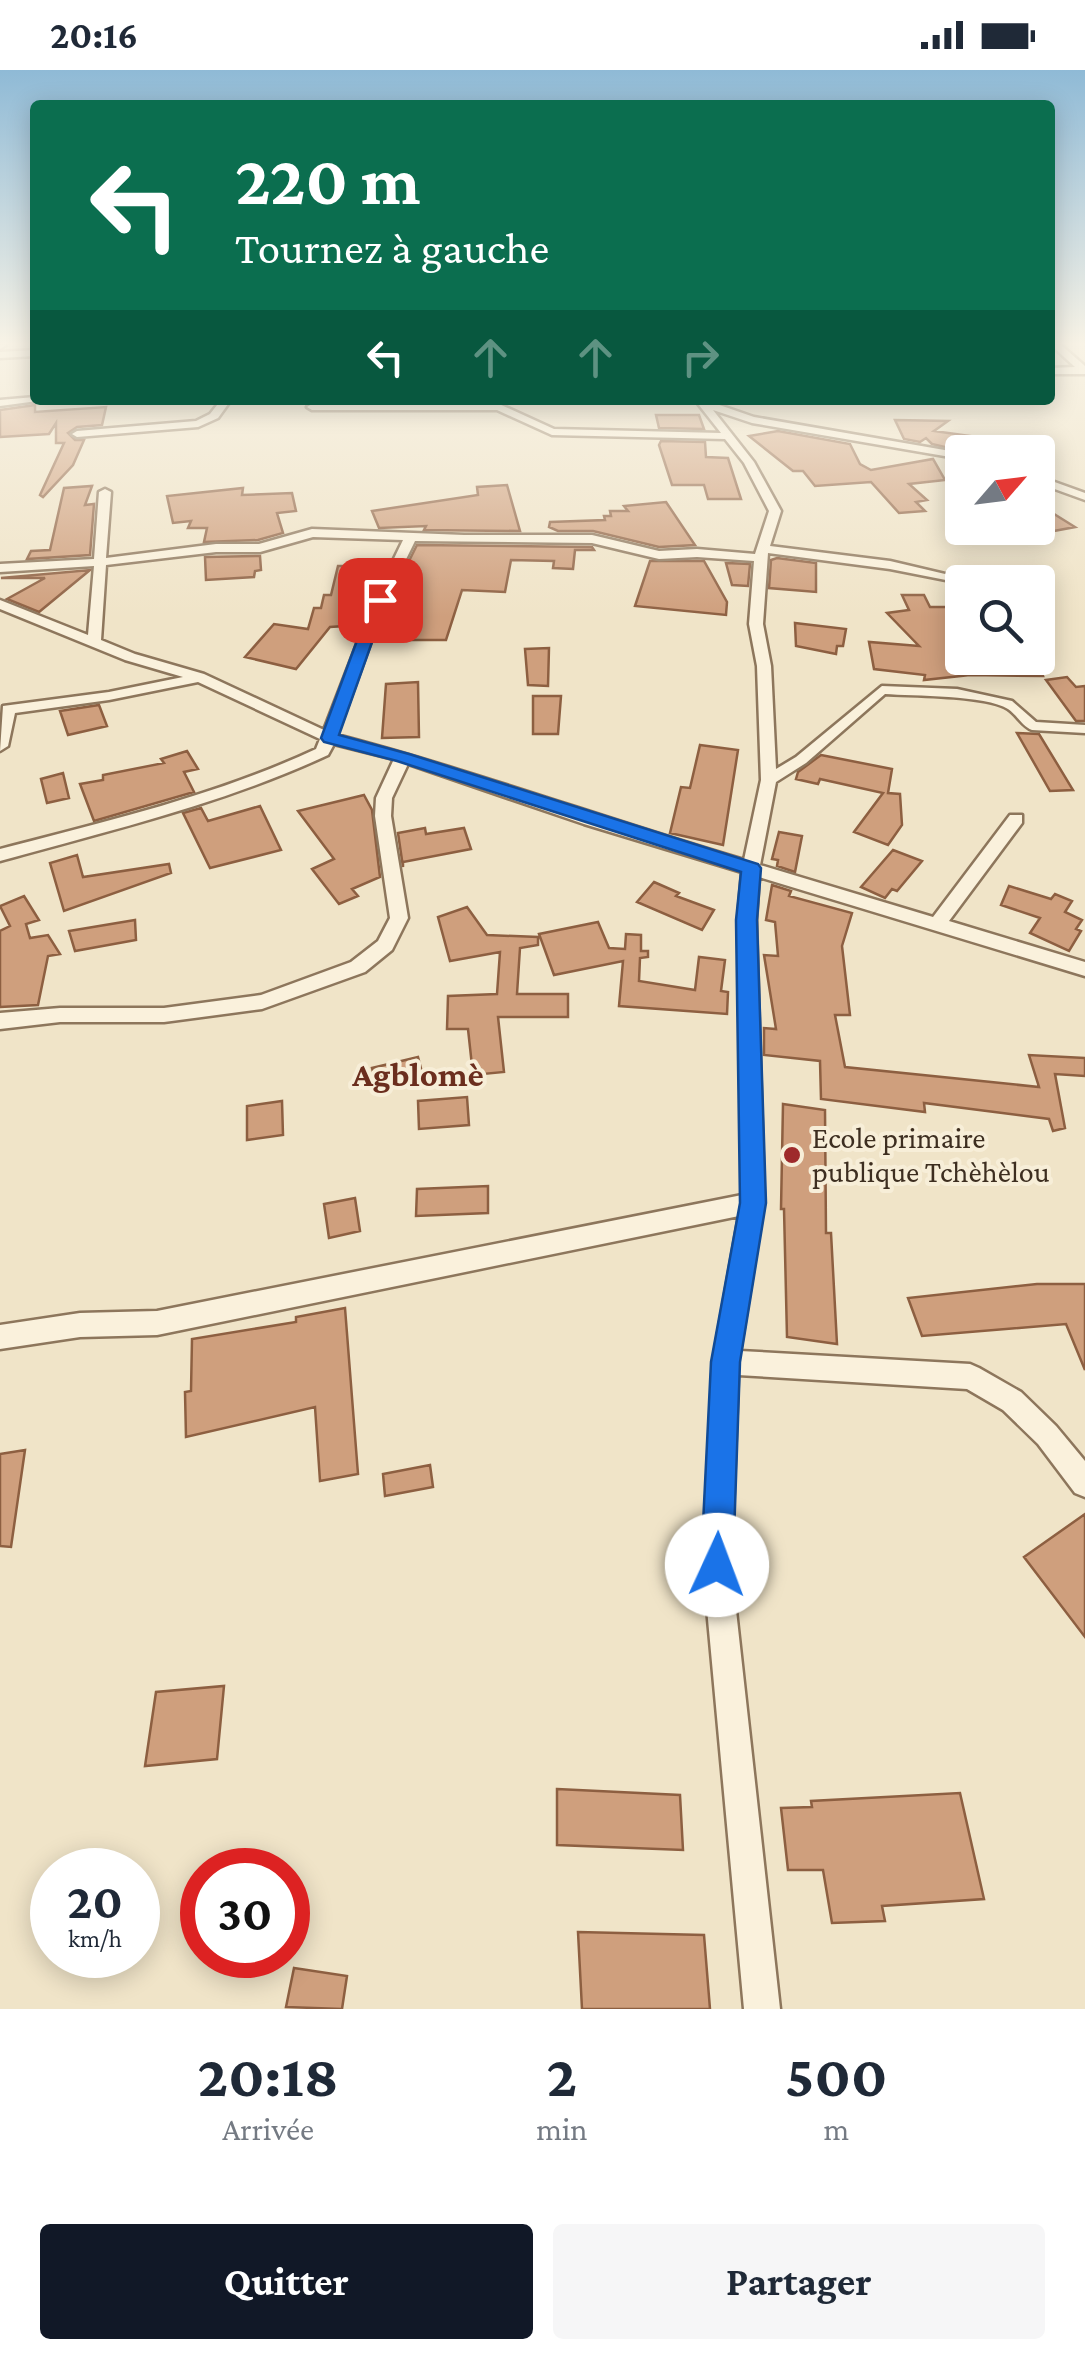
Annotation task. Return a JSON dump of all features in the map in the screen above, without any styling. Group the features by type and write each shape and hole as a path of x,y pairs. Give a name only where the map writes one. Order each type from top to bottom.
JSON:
{"street":[{"path":"705,435 728,436 749,462 775,511 762,553 756,624 764,666 769,780 751,868 747,920 753,1203 726,1362 717,1565 762,2009"},
{"path":"842,435 945,453"},
{"path":"1055,485 1085,498"},
{"path":"94,642 105,492"},
{"path":"0,568 100,562 216,548 260,548 312,533 592,539 658,555 762,553 890,565 945,576"},
{"path":"0,855 282,773 323,752 380,600 411,536"},
{"path":"0,604 94,642 199,677 330,738 403,757 1085,969"},
{"path":"0,746 8,709 108,696 199,677"},
{"path":"769,780 801,760 882,690 957,692 1012,705 1032,726 1085,729"},
{"path":"0,1021 60,1015 164,1015 262,1002 358,967 385,945 399,918 382,816 384,798 403,757"},
{"path":"937,924 1016,819"},
{"path":"0,1337 80,1326 158,1322 753,1203"},
{"path":"726,1362 970,1378 1012,1401 1048,1435 1085,1483"}],"building":[{"path":"56,435 84,440 73,465 43,497 40,495 64,443 56,443"},
{"path":"803,435 850,444 860,464 871,470 933,459 945,480 909,484 927,500 916,502 925,511 899,513 871,482 815,486 803,471 793,471 749,436"},
{"path":"902,435 945,435 945,447 926,438 920,442"},
{"path":"661,441 705,442 706,457 728,458 741,499 708,499 704,485 672,485"},
{"path":"507,485 520,531 379,528 372,511 478,495 477,487"},
{"path":"92,486 85,505 94,504 90,555 27,559 31,551 50,550 64,488"},
{"path":"243,488 242,495 292,493 296,511 277,513 283,533 258,540 204,542 207,528 188,528 191,521 173,523 167,496"},
{"path":"666,502 695,545 659,547 593,531 558,531 549,527 550,522 605,520 604,516 611,516 610,511 628,511 624,506"},
{"path":"1055,515 1075,527 1055,531"},
{"path":"417,545 594,550 575,550 573,569 553,568 554,561 511,560 505,592 462,590 446,640 381,640 388,623 381,624 389,601"},
{"path":"260,556 261,570 255,571 254,577 206,580 205,557"},
{"path":"771,560 816,563 816,592 769,588"},
{"path":"650,561 704,561 727,602 726,615 635,606"},
{"path":"726,563 750,564 748,586 732,585"},
{"path":"338,566 386,566 360,625 330,627 296,669 245,657 274,624 308,629 314,608 321,608 324,595 331,595"},
{"path":"90,570 39,612 7,599 45,578 1,578"},
{"path":"902,595 924,595 930,607 945,607 945,675 970,675 924,680 925,675 874,669 869,642 919,646 887,613 909,610"},
{"path":"795,623 846,629 843,646 837,646 836,654 796,646"},
{"path":"549,648 548,686 528,685 525,649"},
{"path":"1067,677 1076,687 1085,686 1085,721 1076,721 1046,680"},
{"path":"418,682 419,737 382,738 386,684"},
{"path":"533,696 561,696 558,734 533,734"},
{"path":"99,705 107,726 68,735 60,711"},
{"path":"1017,733 1039,734 1073,790 1050,791"},
{"path":"700,745 738,750 723,845 670,833 681,787 690,788"},
{"path":"187,751 198,769 184,772 194,792 94,821 80,784 103,780 103,775 164,763 161,759"},
{"path":"821,755 892,769 888,793 900,794 902,825 888,845 854,832 883,793 820,779 818,784 796,779 798,772"},
{"path":"63,773 69,798 47,803 41,779"},
{"path":"364,795 372,810 380,877 352,889 358,896 339,904 312,869 334,859 298,811"},
{"path":"260,806 281,850 210,868 183,813 201,808 208,821"},
{"path":"425,828 426,834 464,828 471,849 403,862 403,867 398,833"},
{"path":"779,832 802,836 795,872 777,866 778,860 772,859"},
{"path":"893,850 922,861 897,891 892,889 885,898 861,887"},
{"path":"77,855 83,877 169,864 171,873 64,911 50,863"},
{"path":"654,882 679,893 676,896 714,910 702,930 637,902"},
{"path":"772,885 791,891 789,896 852,913 842,946 850,1015 835,1015 845,1067 1039,1087 1029,1055 1085,1058 1085,1076 1055,1074 1065,1128 1053,1131 1049,1119 924,1103 925,1112 821,1099 820,1061 764,1055 764,1028 776,1029 764,955 778,956 775,922 766,920"},
{"path":"1009,886 1072,901 1065,912 1082,920 1076,929 1081,931 1069,951 1030,933 1040,918 1001,905"},
{"path":"24,896 39,920 26,924 30,938 48,935 60,954 48,956 38,1005 0,1007 0,931 10,926 0,906"},
{"path":"467,907 487,935 538,937 538,945 520,948 517,994 568,994 568,1017 498,1017 504,1072 473,1075 468,1029 447,1029 448,996 497,994 500,952 450,961 438,917"},
{"path":"135,920 136,940 75,951 69,931"},
{"path":"598,922 609,948 625,949 626,934 641,935 641,951 648,951 648,957 640,958 639,981 695,990 699,957 725,960 721,991 728,992 727,1014 619,1006 623,961 554,975 539,934"},
{"path":"418,1057 423,1076 377,1087 372,1068"},
{"path":"467,1097 469,1125 419,1129 418,1101"},
{"path":"282,1101 283,1135 247,1140 247,1106"},
{"path":"783,1104 825,1110 826,1233 831,1233 837,1344 787,1337 781,1209"},
{"path":"488,1186 488,1213 416,1216 417,1189"},
{"path":"355,1198 360,1231 329,1238 324,1204"},
{"path":"1037,1284 1085,1284 1085,1370 1066,1324 922,1336 908,1298"},
{"path":"345,1308 358,1474 320,1481 315,1407 186,1437 185,1392 191,1391 192,1339 296,1322 296,1317"},
{"path":"25,1450 11,1547 0,1546 0,1454"},
{"path":"430,1465 433,1487 385,1496 383,1474"},
{"path":"1085,1514 1085,1637 1024,1557"},
{"path":"224,1686 217,1759 145,1766 156,1692"},
{"path":"557,1789 680,1795 683,1850 557,1845"},
{"path":"960,1793 984,1899 882,1906 885,1921 832,1923 823,1870 788,1870 781,1808 812,1807 811,1801"},
{"path":"578,1932 704,1935 710,2009 582,2009"},
{"path":"310,1970 347,1976 342,2009 286,2007 292,1978 310,1978"}],"place":[{"name":"Ecole primaire publique Tchèhèlou","path":"792,1155"}],"district":[{"name":"Agblomè","path":"418,1074"}],"route":[{"path":"380,600 330,738 403,757 590,820 751,868 747,920 753,1203 726,1362 717,1565"}]}
